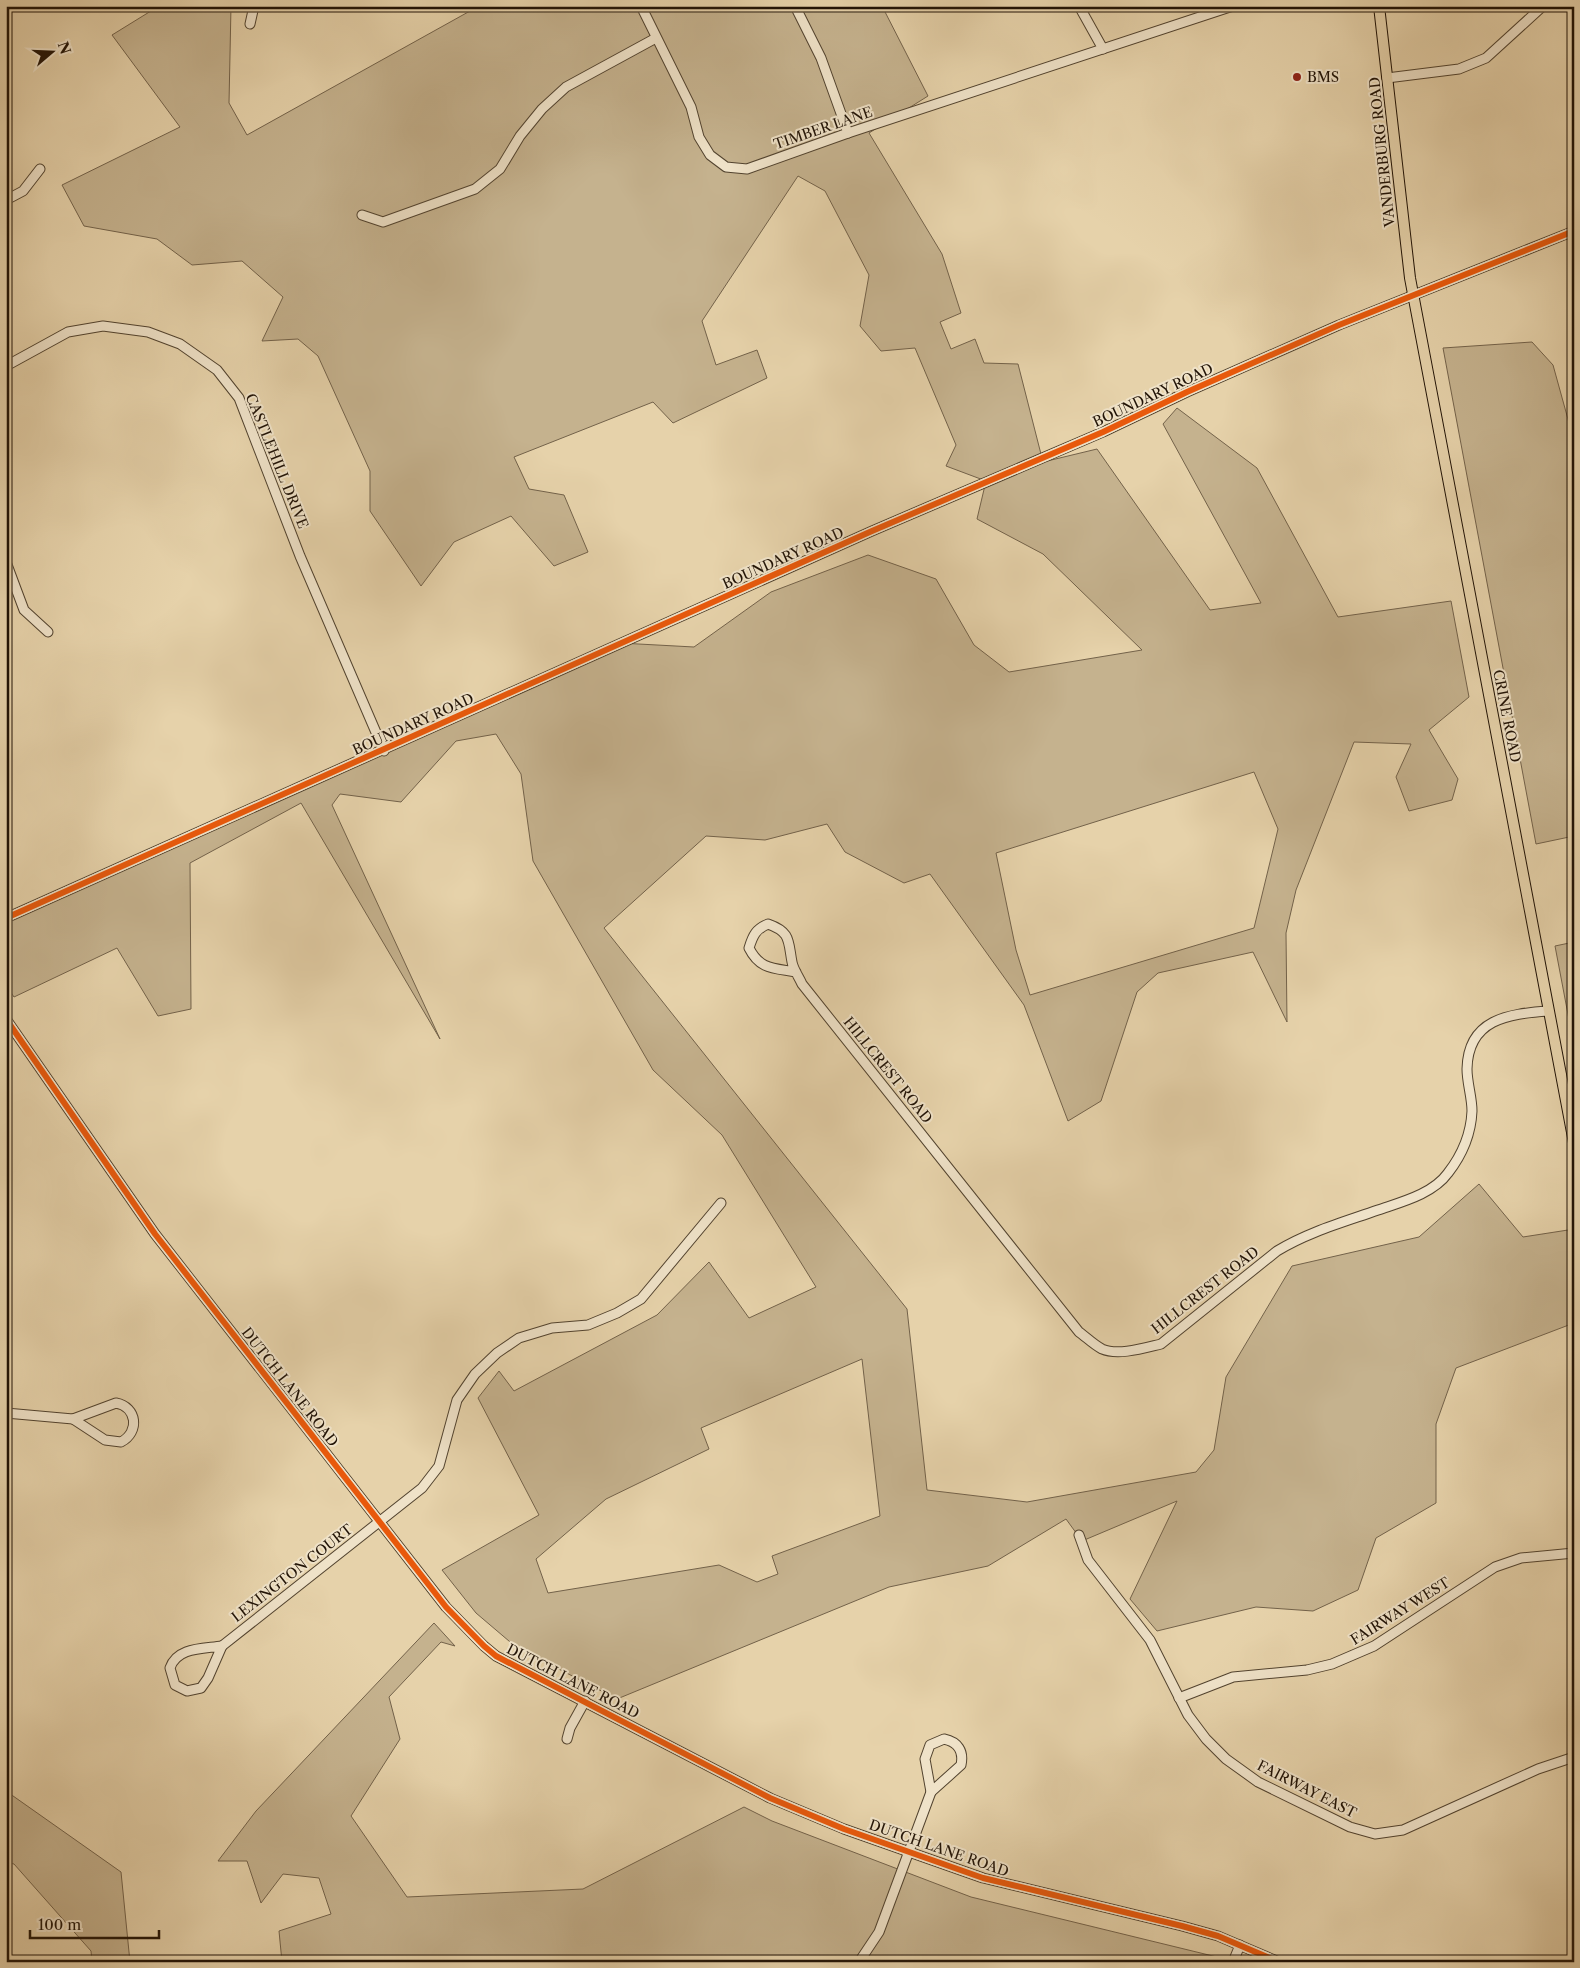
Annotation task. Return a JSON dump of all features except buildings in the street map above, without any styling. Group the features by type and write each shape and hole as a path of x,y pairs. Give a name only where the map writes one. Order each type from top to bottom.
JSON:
{"main road":[{"name":"VANDERBURG ROAD","path":"1379,6 1413,295"},
{"name":"CRINE ROAD","path":"1413,295 1574,1143"}],"street":[{"path":"250,24 254,6"},
{"name":"TIMBER LANE","path":"641,6 691,107 699,137 710,155 726,167 747,169 848,133 1233,6"},
{"path":"795,6 821,58 848,133"},
{"path":"1079,6 1103,49"},
{"path":"1387,78 1459,69 1486,58 1543,6"},
{"path":"362,216 383,222 476,189 500,169 520,136 537,115 566,87 656,38"},
{"path":"6,200 28,187 40,169"},
{"name":"BOUNDARY ROAD","path":"6,918 384,751 872,531 1103,432 1187,392 1413,295 1574,231"},
{"name":"CASTLEHILL DRIVE","path":"6,366 68,332 103,326 148,332 180,344 217,370 239,398 300,556 384,751"},
{"path":"6,562 24,610 48,632"},
{"name":"HILLCREST ROAD","path":"796,972 770,969 754,959 749,948 753,935 759,928 768,924 778,928 786,935 796,972 802,984 1079,1332 1102,1349 1143,1349 1160,1344 1277,1251 1295,1240 1402,1202 1424,1192 1446,1176 1467,1140 1472,1110 1467,1069 1471,1045 1478,1033 1488,1024 1506,1016 1548,1011"},
{"name":"DUTCH LANE ROAD","path":"6,1019 155,1234 446,1606 484,1646 509,1664 585,1701 770,1798 909,1853 982,1878 1182,1926 1240,1945 1279,1962"},
{"name":"LEXINGTON COURT","path":"222,1646 422,1488 440,1466 457,1400 475,1374 498,1353 518,1338 552,1328 588,1325 641,1299 721,1203"},
{"path":"6,1413 73,1419 116,1402 126,1405 130,1409 134,1422 130,1435 121,1442 114,1443 105,1440 73,1419"},
{"name":"FAIRWAY EAST","path":"1079,1535 1088,1560 1150,1640 1179,1698 1206,1738 1246,1774 1289,1797 1363,1832 1388,1834 1403,1830 1538,1769 1574,1757"},
{"name":"FAIRWAY WEST","path":"1179,1698 1233,1677 1307,1670 1352,1656 1374,1646 1495,1568 1521,1558 1574,1553"},
{"path":"222,1646 208,1678 201,1688 187,1691 175,1685 170,1668 178,1655 184,1652 222,1646"},
{"path":"567,1739 570,1728 585,1701"},
{"path":"859,1962 879,1932 931,1792 926,1753 930,1744 938,1740 950,1740 962,1752 962,1765 931,1792"},
{"path":"1233,1962 1240,1945"}],"shaded area":[{"path":"159,6 231,6 229,103 247,135 479,6 882,6 928,96 869,133 942,254 961,313 940,322 951,349 975,339 984,363 1018,364 1043,462 1097,449 1210,610 1261,603 1163,424 1177,408 1257,468 1338,617 1451,601 1469,697 1429,730 1458,779 1452,800 1409,811 1396,777 1411,744 1354,742 1296,890 1286,933 1287,1022 1253,952 1158,973 1137,992 1101,1101 1068,1121 1024,1005 930,874 904,883 845,852 827,824 765,840 706,836 604,928 907,1309 927,1490 1027,1502 1196,1472 1214,1450 1226,1377 1292,1266 1419,1237 1479,1184 1523,1237 1568,1230 1574,1260 1574,1323 1456,1368 1436,1424 1436,1503 1376,1538 1358,1590 1313,1611 1256,1607 1157,1631 1130,1599 1177,1501 1082,1541 1066,1519 988,1566 889,1587 617,1699 516,1647 476,1613 442,1570 539,1515 478,1398 499,1371 514,1391 657,1315 709,1262 749,1318 816,1287 722,1135 653,1070 533,861 521,774 496,734 456,741 401,802 340,794 332,805 440,1039 301,803 190,863 191,1009 158,1016 117,948 14,997 6,985 6,923 70,890 620,643 694,647 771,592 868,555 936,579 974,645 1009,672 1142,650 1043,554 977,519 986,481 946,466 956,445 915,348 881,351 860,326 869,275 825,191 798,176 702,321 716,365 757,350 767,378 673,423 653,402 514,457 529,489 564,495 588,552 554,566 511,516 454,542 421,586 370,511 370,471 318,356 298,339 262,341 283,297 242,261 192,265 157,239 84,226 62,185 180,127 112,35","holes":["1254,772 1278,829 1254,928 1030,995 1016,950 996,853","862,1359 880,1516 772,1556 778,1574 757,1582 719,1565 548,1593 536,1559 606,1499 709,1449 701,1428"]},
{"path":"1532,342 1553,365 1574,441 1574,836 1536,844 1443,348"},
{"path":"1574,942 1574,1046 1555,946"},
{"path":"434,1623 455,1646 441,1642 389,1697 400,1739 351,1816 407,1897 583,1889 744,1807 772,1821 971,1897 1217,1957 1228,1962 282,1962 279,1931 331,1914 319,1878 283,1874 261,1903 247,1861 218,1861 256,1811"},
{"path":"6,1791 121,1872 130,1962 92,1962 91,1951 14,1864 6,1862"}],"cycle path":[{"path":"6,918 872,531 1103,432 1187,392 1339,325 1574,231"},
{"path":"6,1019 155,1234 446,1607 496,1656 770,1798 844,1829 983,1878 1218,1936 1279,1962"}],"place":[{"name":"BMS","path":"1297,77"}]}
